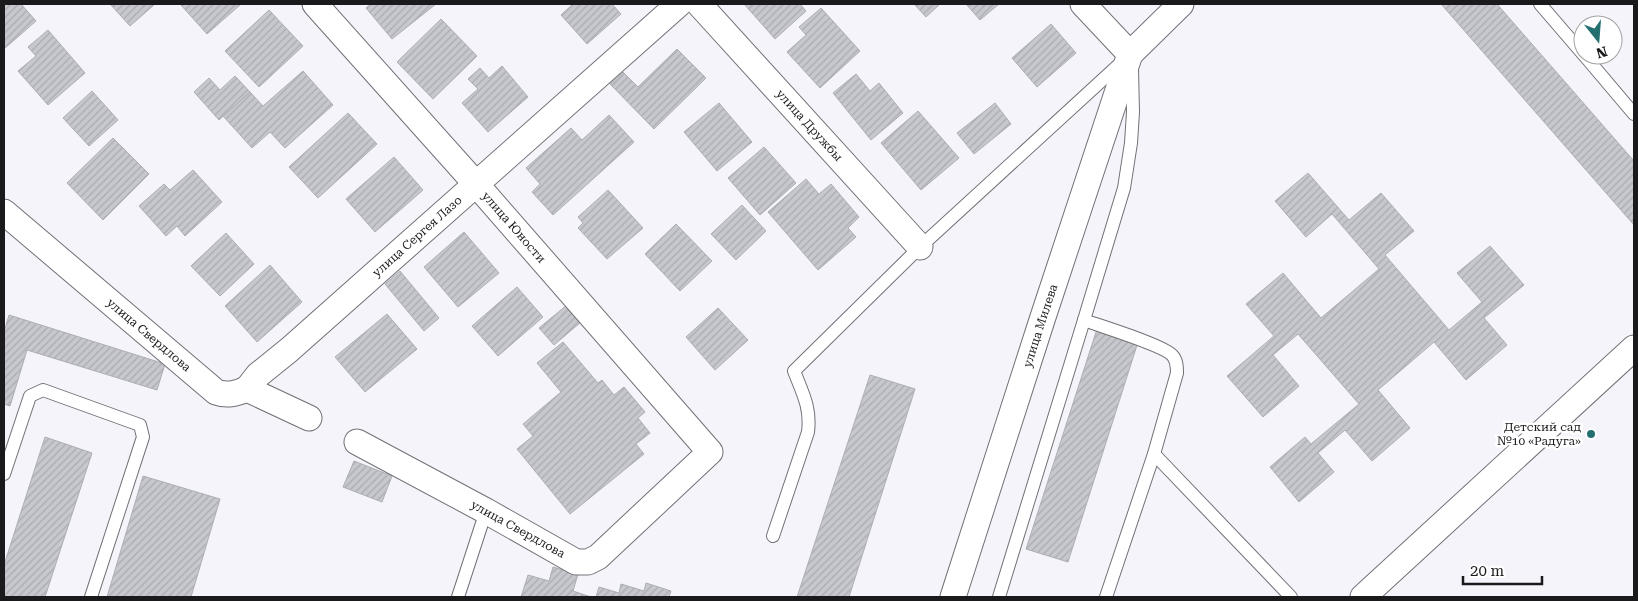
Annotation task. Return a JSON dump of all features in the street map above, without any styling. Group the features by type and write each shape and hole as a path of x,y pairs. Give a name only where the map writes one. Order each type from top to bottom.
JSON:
{"street":[{"name":"улица Юности","path":"315,4 476,184 710,452"},
{"name":"улица Сергея Лазо","path":"247,390 258,375 289,350 679,4"},
{"name":"улица Дружбы","path":"698,4 920,247"},
{"path":"1083,4 1130,54 1181,4"},
{"name":"улица Милева","path":"953,597 1130,54"},
{"name":"улица Свердлова","path":"4,212 216,392 224,395 247,390"},
{"path":"1363,597 1634,348"},
{"path":"247,390 310,418"},
{"name":"улица Свердлова","path":"357,442 576,562 588,562 598,557 710,452"}],"lane":[{"path":"1540,4 1573,42"},
{"path":"773,536 808,432 810,418 808,406 794,371 920,247 1130,54"},
{"path":"999,597 1124,188 1131,143 1133,112 1130,54"},
{"path":"1592,65 1634,114"},
{"path":"1084,320 1156,346 1172,354 1176,361 1177,373 1154,454 1106,597"},
{"path":"4,474 30,396 43,390 140,425 143,437 91,597"},
{"path":"1154,454 1291,597"},
{"path":"458,597 486,511"}],"building":[{"path":"4,4 21,4 36,21 4,49"},
{"path":"110,4 155,4 130,26"},
{"path":"180,4 239,4 240,5 207,34"},
{"path":"371,4 436,4 392,39 366,8"},
{"path":"573,4 612,4 621,14 587,44 561,15"},
{"path":"744,4 800,4 806,11 775,39"},
{"path":"914,4 940,4 926,17"},
{"path":"966,4 999,4 980,20"},
{"path":"1441,4 1497,4 1634,161 1634,225"},
{"path":"821,8 860,51 820,88 787,52 806,35 799,27"},
{"path":"269,10 303,46 259,87 225,51"},
{"path":"441,19 477,56 433,99 397,62"},
{"path":"1051,24 1076,53 1037,87 1012,58"},
{"path":"48,30 85,73 48,105 18,71 36,56 28,47"},
{"path":"677,49 706,78 654,129 610,84 623,72 638,87"},
{"path":"502,66 528,97 488,132 462,103 478,89 468,79 480,68 489,78"},
{"path":"303,71 333,105 285,148 270,132 252,148 223,116 250,92 263,106"},
{"path":"856,74 870,91 879,83 903,113 871,140 833,93"},
{"path":"235,76 250,92 219,120 194,92 209,78 220,90"},
{"path":"92,91 118,120 89,146 63,118"},
{"path":"719,103 752,142 717,171 684,132"},
{"path":"995,103 1011,124 974,154 957,133"},
{"path":"918,111 959,158 921,190 881,143"},
{"path":"348,113 377,144 318,198 289,167"},
{"path":"609,115 634,142 553,215 532,192 540,184 526,168 571,128 582,140"},
{"path":"113,138 149,174 103,220 67,183"},
{"path":"764,147 796,183 760,215 728,178"},
{"path":"394,157 423,190 375,232 346,199"},
{"path":"193,170 222,202 185,236 177,226 166,236 139,206 164,184 170,190"},
{"path":"1308,173 1349,220 1381,193 1414,231 1385,255 1449,330 1482,302 1457,273 1490,246 1524,285 1484,318 1507,345 1466,380 1434,342 1378,390 1410,428 1372,461 1345,430 1318,453 1334,472 1299,502 1270,467 1305,437 1311,444 1359,404 1298,334 1273,355 1299,386 1263,417 1227,376 1274,336 1246,304 1283,273 1321,318 1379,269 1332,214 1306,237 1275,201"},
{"path":"806,179 819,194 831,184 859,217 848,228 856,237 818,270 768,212"},
{"path":"608,190 643,228 607,259 578,228 583,223 578,217"},
{"path":"742,205 766,231 736,260 711,234"},
{"path":"676,224 712,261 680,291 645,254"},
{"path":"464,232 499,273 458,307 424,267"},
{"path":"226,233 254,264 220,296 191,266"},
{"path":"270,265 302,302 257,342 225,306"},
{"path":"400,271 439,318 424,331 385,284"},
{"path":"517,287 543,317 498,356 472,326"},
{"path":"567,305 581,322 554,345 539,328"},
{"path":"718,308 748,340 715,370 686,337"},
{"path":"387,314 417,349 365,392 335,357"},
{"path":"9,315 165,364 157,390 27,350 10,406 4,404 4,332"},
{"path":"1097,329 1138,342 1068,562 1026,549"},
{"path":"563,342 598,383 602,380 614,395 624,387 645,412 638,418 650,433 636,444 644,454 570,514 517,449 533,436 523,424 561,392 537,363"},
{"path":"870,375 915,389 849,597 797,597"},
{"path":"45,437 92,453 45,597 4,597 4,565"},
{"path":"354,461 392,476 382,502 343,487"},
{"path":"143,476 220,499 191,597 107,597"},
{"path":"553,567 578,574 573,591 591,597 521,597 528,575 549,581"},
{"path":"646,583 671,591 669,597 596,597 599,587 619,593 621,584 644,591"}],"place":[{"name":"Детский сад №10 «Радуга»","path":"1591,434"}]}
